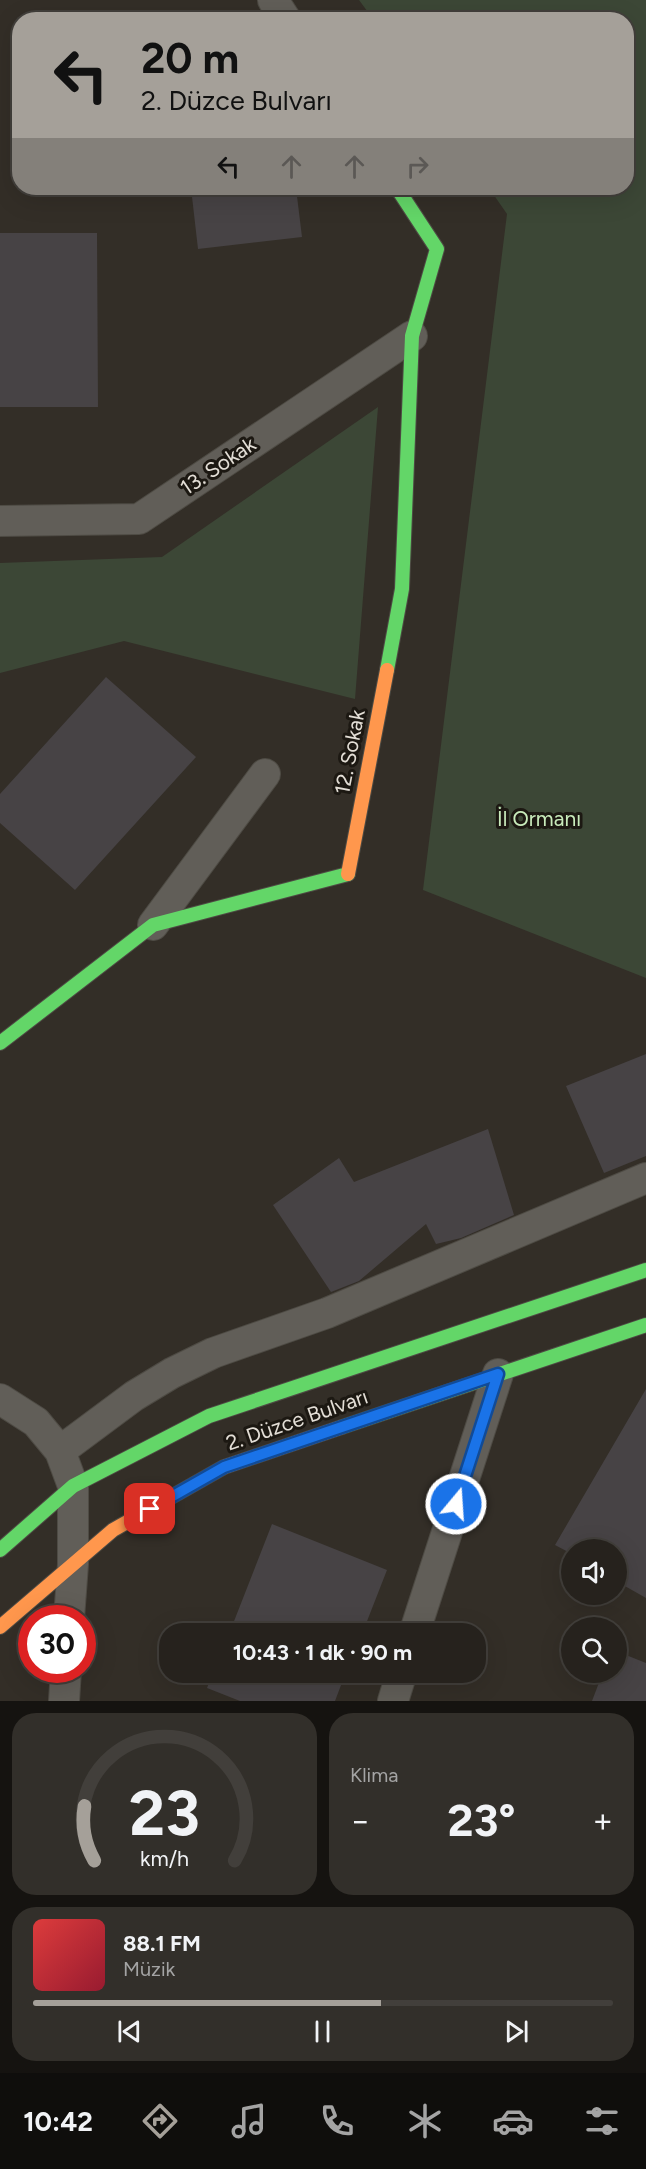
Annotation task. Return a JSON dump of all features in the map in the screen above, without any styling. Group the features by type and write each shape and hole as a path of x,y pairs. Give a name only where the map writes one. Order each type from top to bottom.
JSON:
{"street":[{"name":"12. Sokak","path":"0,1043 153,926 348,874 402,589 412,336 438,249 402,195"},
{"name":"13. Sokak","path":"0,521 139,519 412,336"},
{"path":"153,926 265,774"},
{"path":"60,1451 134,1396 172,1373 213,1353 327,1312 646,1178"},
{"name":"2. Düzce Bulvarı","path":"0,1550 73,1486 209,1416 646,1270"},
{"name":"2. Düzce Bulvarı","path":"0,1627 113,1530 224,1467 644,1327"},
{"path":"418,1623 498,1374"},
{"path":"0,1399 36,1422 60,1451 73,1486 73,1564 70,1605"},
{"path":"64,1701 65,1683"},
{"path":"393,1701 399,1683"}],"green space":[{"name":"İl Ormanı","path":"359,0 646,0 646,978 423,890 507,214 494,195 634,195 634,12 368,12"},
{"path":"378,407 355,699 124,641 0,673 0,563 162,557"}],"building":[{"path":"192,195 297,195 302,237 198,249"},
{"path":"0,233 97,233 98,407 0,407"},
{"path":"106,677 196,757 75,890 0,823 0,794"},
{"path":"646,1054 646,1156 604,1173 566,1086"},
{"path":"488,1129 514,1215 461,1238 436,1244 426,1224 359,1281 331,1292 273,1205 339,1158 354,1182"},
{"path":"646,1389 646,1598 627,1587 627,1539 561,1539 561,1548 555,1545"},
{"path":"272,1524 387,1570 366,1623 233,1623"},
{"path":"627,1655 646,1663 646,1701 592,1701 599,1683 627,1683"},
{"path":"209,1683 342,1683 335,1701 240,1701 207,1688"}],"traffic: fast":[{"path":"387,670 402,589 412,336 437,249 402,195"},
{"path":"0,1043 153,925 348,874"},
{"path":"0,1550 73,1486 209,1416 646,1270"},
{"path":"342,1427 646,1325"}],"traffic: slow":[{"path":"348,874 387,670"},
{"path":"0,1627 113,1530 224,1467 342,1427"}],"route":[{"path":"150,1509 224,1467 498,1374 456,1504"}]}
